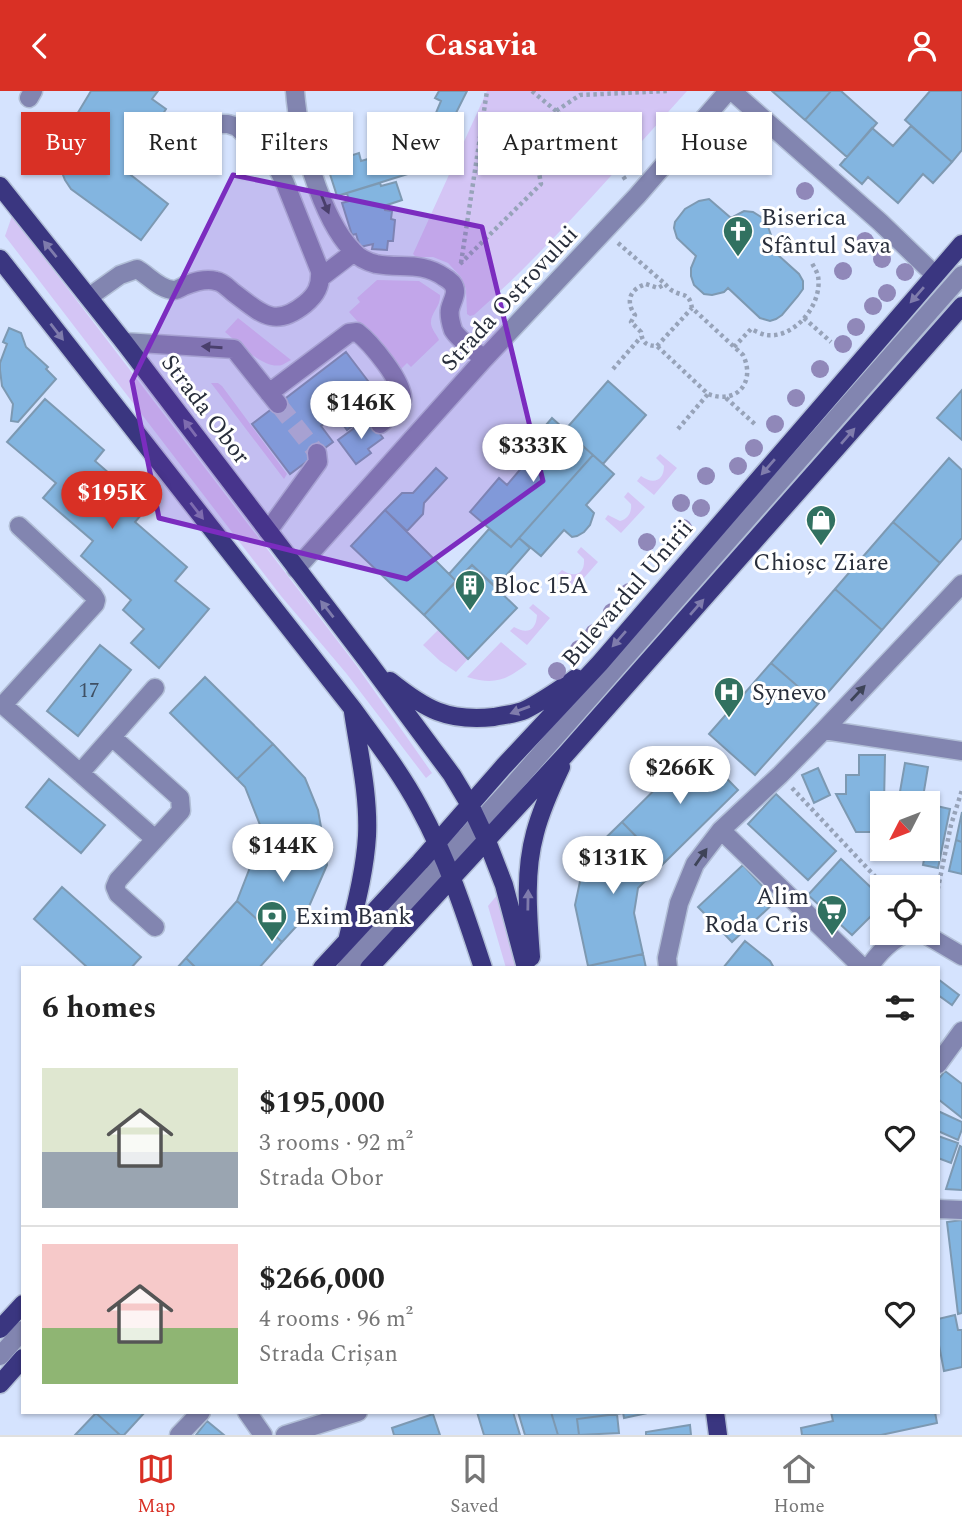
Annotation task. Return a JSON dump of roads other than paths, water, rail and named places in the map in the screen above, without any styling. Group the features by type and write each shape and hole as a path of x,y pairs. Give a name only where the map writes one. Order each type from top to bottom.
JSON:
{"main road":[{"name":"Strada Obor","path":"0,187 124,342 369,663"},
{"name":"Bulevardul Unirii","path":"324,966 600,663 962,244"},
{"path":"0,259 353,709 409,790 437,842 452,878 482,966"},
{"path":"371,966 566,754 962,306"},
{"path":"369,663 408,695 438,712 475,719 523,711 600,663"},
{"path":"369,663 452,775 470,805 504,885 525,966"},
{"path":"348,938 361,883 367,835 366,792 353,709"},
{"path":"532,966 528,916 530,862 535,833 546,800 566,754"},
{"path":"0,1329 21,1306"},
{"path":"0,1384 21,1360"},
{"path":"715,1414 718,1435"}],"street":[{"path":"295,91 297,115 311,170 333,223 354,252 363,259 378,264 415,266 435,271 452,282 455,289 454,300 449,311 454,331 484,359"},
{"path":"730,91 880,222 935,275"},
{"name":"Strada Ostrovului","path":"296,569 730,91"},
{"path":"89,297 120,275 137,269 162,287 176,291 203,280 218,281 253,307 278,318 292,314 312,298 317,291 320,271 274,161 237,127 222,124"},
{"path":"320,278 354,252"},
{"name":"Bulevardul Unirii","path":"348,966 479,823 962,275"},
{"path":"124,342 234,349 274,398 349,333 357,332 367,340 401,386 402,398 398,408 380,423"},
{"path":"268,531 317,461 317,453"},
{"path":"19,526 96,600 2,705 155,839"},
{"path":"668,966 667,958 679,903 695,864 721,830 780,775 962,584"},
{"path":"80,773 155,688"},
{"path":"824,730 962,751"},
{"path":"112,737 180,798 181,811 118,880 115,887 118,894 155,927"},
{"path":"721,830 861,966"},
{"path":"940,942 962,955"},
{"path":"870,966 888,945"},
{"path":"940,1061 962,1031"},
{"path":"940,1209 962,1210"},
{"path":"0,1356 21,1332"},
{"path":"179,1435 199,1414"},
{"path":"248,1414 263,1435"},
{"path":"285,1435 352,1414"}],"tunnel":[{"path":"278,404 317,453"}],"place":[{"name":"Biserica Sfântul Sava","path":"738,258"},
{"name":"Chioșc Ziare","path":"821,547"},
{"name":"Bloc 15A","path":"470,612"},
{"name":"Synevo","path":"729,719"},
{"name":"Alim Roda Cris","path":"832,937"},
{"name":"Exim Bank","path":"272,943"}]}
